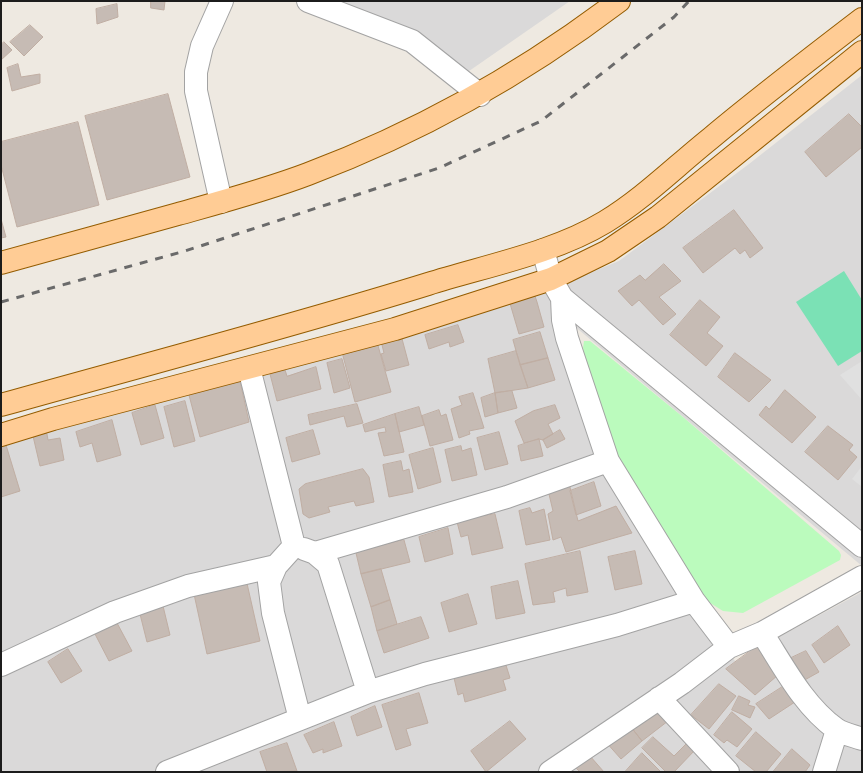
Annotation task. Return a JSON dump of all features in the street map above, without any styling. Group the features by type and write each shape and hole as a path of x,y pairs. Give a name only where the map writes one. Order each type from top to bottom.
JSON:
{"main road":[{"path":"1,263 221,202 307,175 387,141 480,95 562,42 619,1"},
{"path":"1,405 239,340 544,250 605,222 635,200 758,99 862,19"},
{"path":"1,435 53,419 395,329 551,280 608,251 658,217 862,52"},
{"path":"382,298 395,329"},
{"path":"46,392 53,419"}],"street":[{"path":"221,202 196,91 196,72 202,46 222,1"},
{"path":"308,1 412,41 480,95"},
{"path":"544,250 551,280 562,298 862,546"},
{"path":"562,298 563,320 567,338 608,460 694,601 729,647"},
{"path":"249,368 294,546"},
{"path":"315,553 507,497 608,460"},
{"path":"294,546 315,553 328,564 368,692"},
{"path":"294,546 276,566 269,582 273,613 300,719"},
{"path":"1,664 115,612 180,589 276,566"},
{"path":"557,770 682,683 729,647 762,633 862,577"},
{"path":"167,772 368,692 425,674 617,625 694,601"},
{"path":"762,633 803,697 837,730 862,739"},
{"path":"659,698 728,772"},
{"path":"824,772 837,730"}],"shaded area":[{"path":"308,1 570,1 459,78 412,41"},
{"path":"862,75 862,566 555,310 622,504 735,661 862,592 862,772 1,772 1,445 548,290 619,261 749,164"},
{"path":"862,361 862,400 840,375"},
{"path":"862,466 862,487 852,479"}],"green space":[{"path":"844,271 862,300 862,351 838,366 796,302"},
{"path":"584,341 590,341 683,417 839,551 841,555 840,560 743,613 723,611 699,596 620,460 605,430 589,381 583,348"}],"building":[{"path":"151,1 165,1 164,10 151,8"},
{"path":"117,4 118,17 97,24 96,9"},
{"path":"30,25 43,37 24,56 10,42"},
{"path":"4,42 12,50 1,60 1,45"},
{"path":"18,64 21,77 40,74 40,83 12,91 7,68"},
{"path":"168,94 190,177 107,200 85,116"},
{"path":"849,114 862,127 862,147 826,177 805,152"},
{"path":"78,122 99,205 17,227 1,165 1,142"},
{"path":"734,210 763,248 750,258 745,250 740,254 735,248 703,273 683,248"},
{"path":"1,219 6,237 1,238"},
{"path":"664,264 681,281 659,297 676,314 663,325 639,300 632,306 618,291 640,275 645,280"},
{"path":"531,294 535,296 544,327 519,334 509,300"},
{"path":"700,300 720,317 707,333 723,346 706,366 670,335"},
{"path":"458,325 464,342 450,347 449,342 429,349 425,335"},
{"path":"540,332 548,358 520,365 513,340"},
{"path":"401,335 409,365 386,371 381,354 384,353 381,341"},
{"path":"377,342 391,392 355,402 342,352"},
{"path":"516,351 528,388 495,393 488,359"},
{"path":"735,353 771,380 749,402 718,377"},
{"path":"548,358 555,380 528,388 520,365"},
{"path":"342,359 350,388 334,393 327,363"},
{"path":"316,367 321,389 277,401 270,374 285,370 287,376"},
{"path":"240,381 249,422 200,437 189,395"},
{"path":"785,390 816,417 792,443 759,415 766,406 769,409"},
{"path":"512,391 517,408 498,413 495,393"},
{"path":"473,393 484,428 469,431 470,434 459,438 451,409 462,405 459,397"},
{"path":"495,393 498,413 485,417 481,398"},
{"path":"185,401 195,441 174,447 164,407"},
{"path":"357,404 363,423 347,427 344,416 310,425 308,415"},
{"path":"155,405 164,438 141,445 132,413"},
{"path":"555,405 560,418 548,424 553,434 543,440 539,439 524,443 515,421 533,411"},
{"path":"419,407 424,425 399,432 395,414"},
{"path":"439,410 441,416 446,414 453,440 430,446 422,416"},
{"path":"395,414 404,452 384,456 378,433 386,432 385,427 365,432 363,425"},
{"path":"112,420 121,455 97,462 92,443 80,447 76,432"},
{"path":"828,426 853,445 849,450 857,457 838,480 805,452"},
{"path":"313,430 320,454 292,462 286,438"},
{"path":"560,430 565,439 547,448 543,440"},
{"path":"499,432 508,464 485,470 477,438"},
{"path":"47,434 48,440 60,438 64,460 40,466 33,436"},
{"path":"539,439 543,456 521,461 518,446"},
{"path":"6,445 20,491 1,497 1,446"},
{"path":"461,446 462,451 471,448 477,475 452,481 445,450"},
{"path":"433,448 441,482 418,489 409,455"},
{"path":"401,461 403,471 409,469 413,492 389,497 383,465"},
{"path":"363,469 369,477 374,502 356,506 354,501 328,507 330,512 309,518 303,514 299,489 305,484"},
{"path":"594,482 601,506 576,515 570,491"},
{"path":"569,483 578,521 616,506 632,533 566,552 561,537 553,540 548,514 553,511 548,490"},
{"path":"530,508 532,513 544,509 550,540 526,545 519,511"},
{"path":"495,514 503,548 472,555 468,535 461,537 457,522"},
{"path":"448,528 453,554 425,562 419,537"},
{"path":"404,540 410,562 361,574 356,553"},
{"path":"580,551 588,592 567,596 566,588 553,592 555,602 533,605 525,564"},
{"path":"635,551 642,584 615,590 608,557"},
{"path":"381,569 390,600 371,607 361,574"},
{"path":"246,579 260,641 207,654 194,594"},
{"path":"518,581 525,613 496,619 491,587"},
{"path":"468,594 477,624 449,632 441,603"},
{"path":"390,600 397,624 377,631 371,607"},
{"path":"163,606 170,635 147,642 140,614"},
{"path":"421,617 429,638 384,653 377,631"},
{"path":"117,623 132,651 109,661 95,634"},
{"path":"838,626 850,645 824,663 812,645"},
{"path":"757,646 778,675 755,695 726,669"},
{"path":"68,649 82,671 61,683 48,662"},
{"path":"806,651 819,672 801,682 789,659"},
{"path":"505,662 510,678 503,680 506,690 465,702 463,693 458,695 454,678"},
{"path":"719,684 736,696 709,729 691,715"},
{"path":"787,684 798,700 769,719 756,704"},
{"path":"419,693 428,723 406,729 411,745 396,750 382,705"},
{"path":"739,696 750,701 748,705 755,707 750,718 732,710"},
{"path":"653,704 668,721 642,741 627,722"},
{"path":"375,706 382,727 357,736 351,717"},
{"path":"732,712 752,729 737,747 727,740 724,743 714,735"},
{"path":"510,721 526,739 486,772 471,751"},
{"path":"334,722 342,746 323,753 323,749 313,753 304,735"},
{"path":"627,722 642,741 621,759 605,741"},
{"path":"756,732 781,754 766,772 756,772 736,756"},
{"path":"653,737 674,756 687,743 695,750 674,772 666,772 642,748"},
{"path":"287,743 297,771 267,772 260,752"},
{"path":"792,749 810,765 805,772 773,772"},
{"path":"642,753 661,772 625,772"},
{"path":"590,756 604,772 580,772 575,767"}],"railway":[{"path":"1,302 185,251 439,168 541,121 674,17 689,1"}]}
